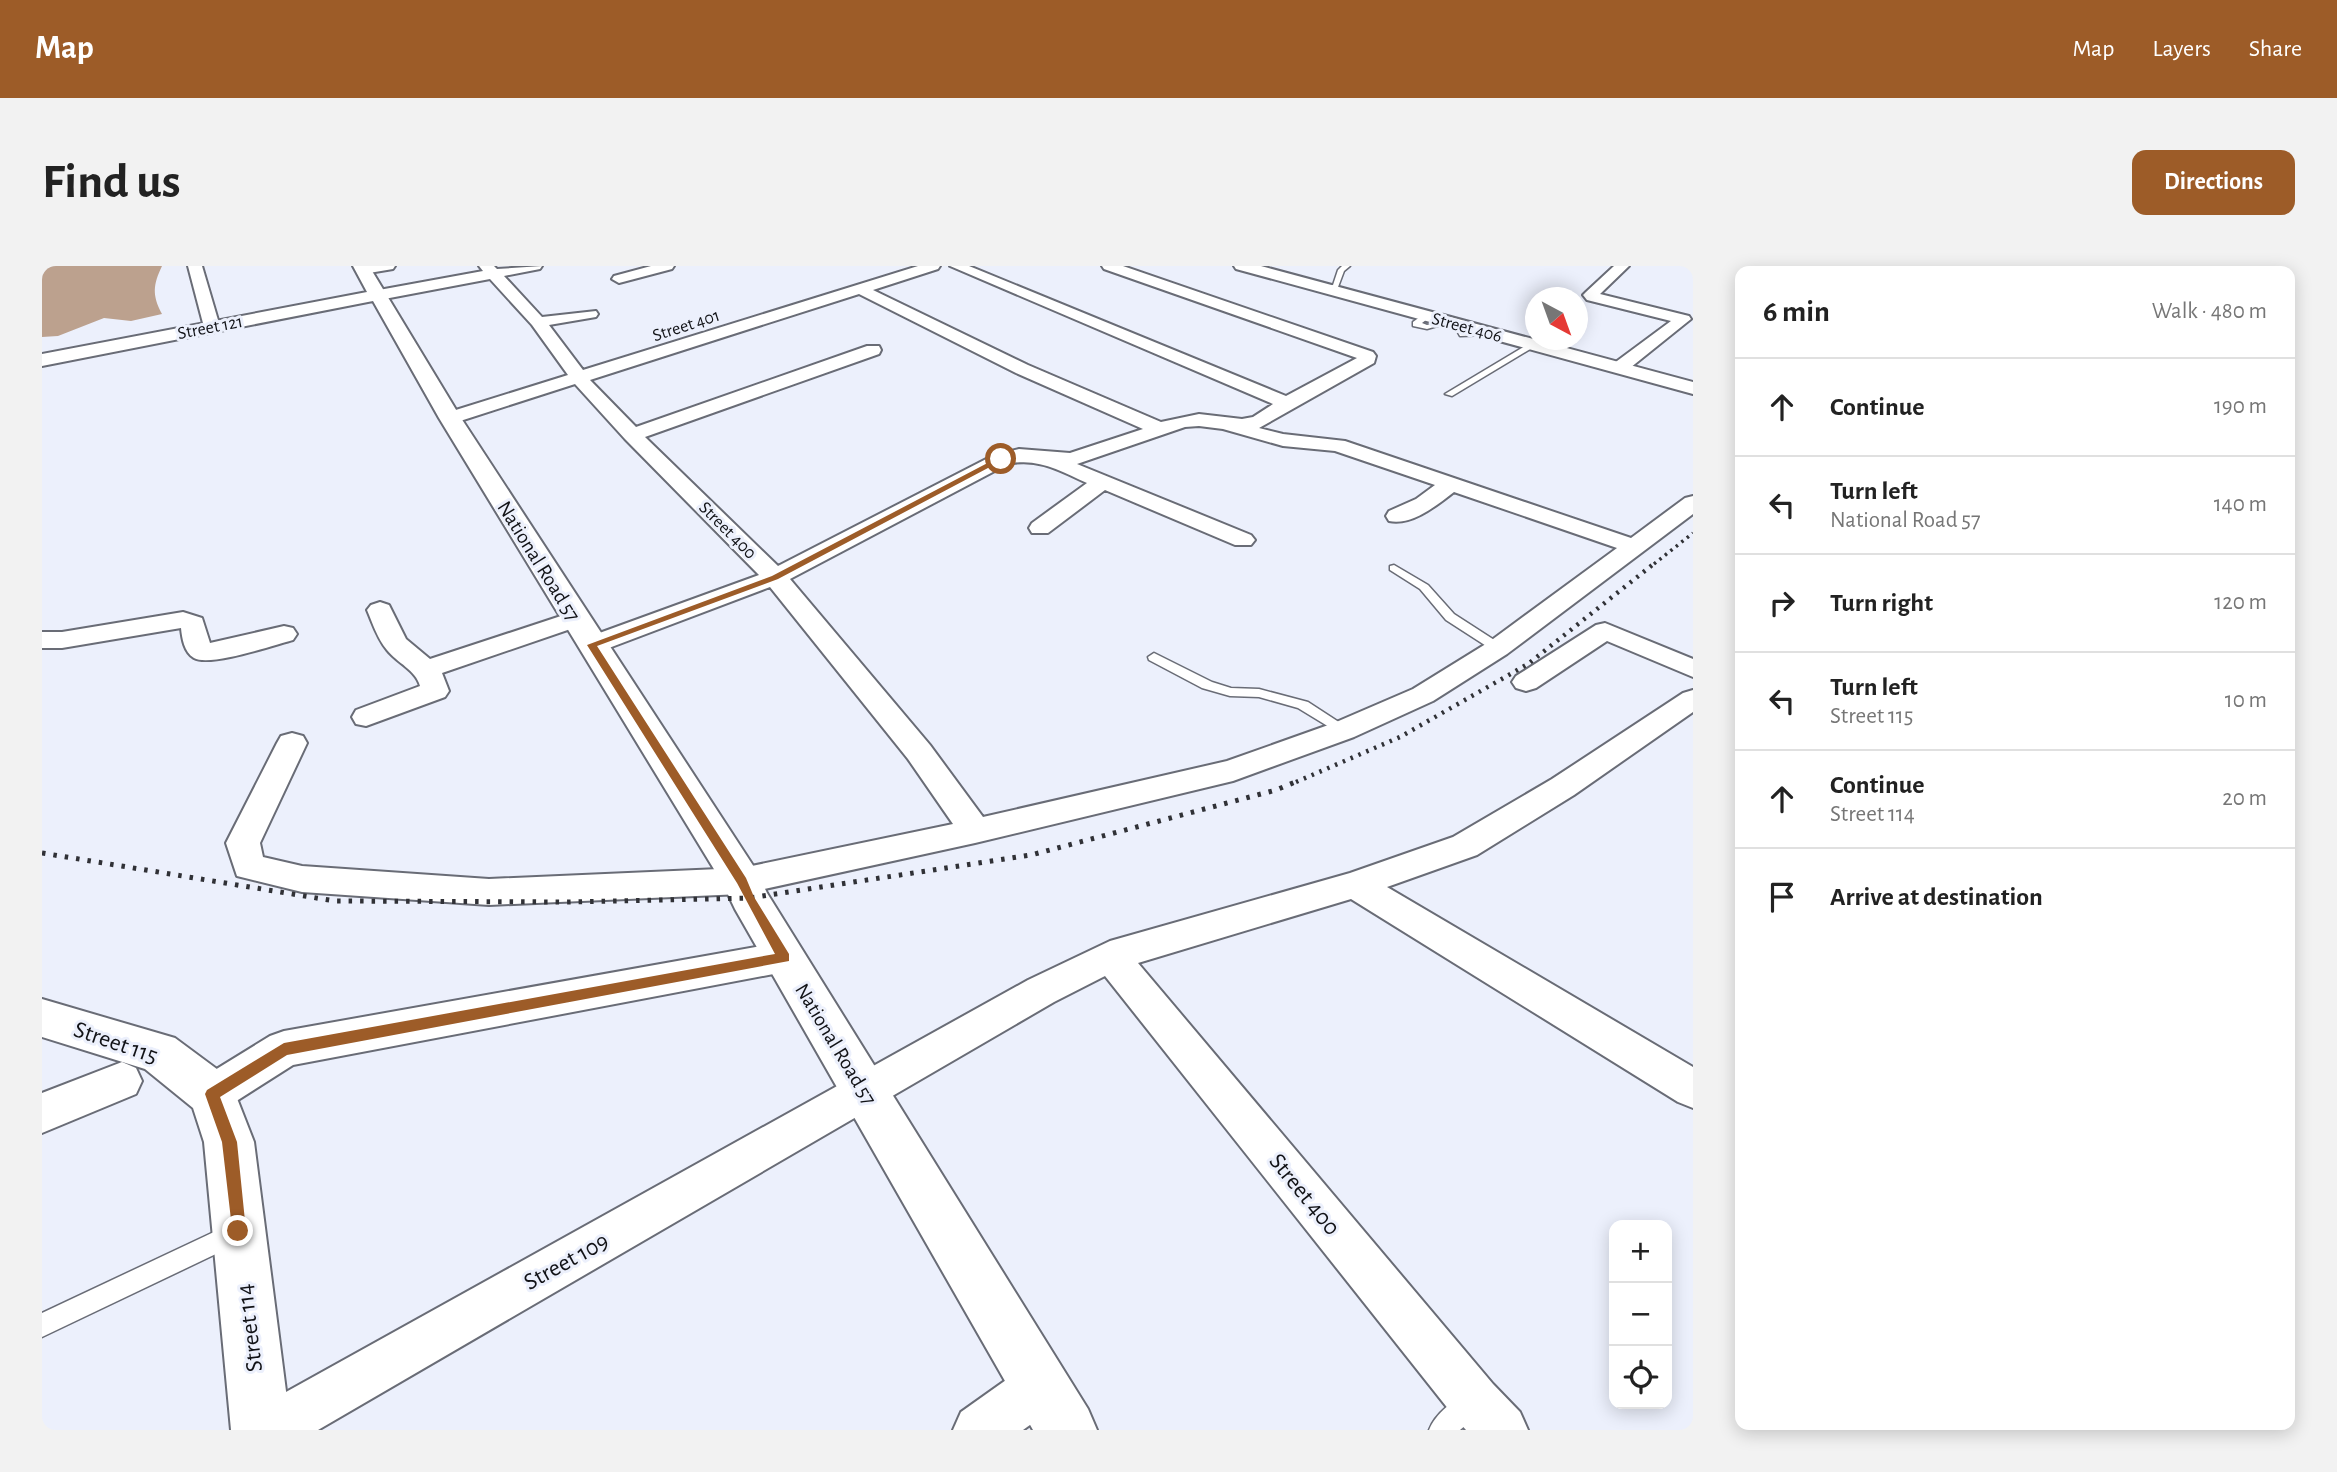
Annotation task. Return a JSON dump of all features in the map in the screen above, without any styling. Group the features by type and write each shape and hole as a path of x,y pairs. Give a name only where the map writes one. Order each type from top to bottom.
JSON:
{"main road":[{"name":"Street 406","path":"1242,266 1525,343"},
{"name":"Street 121","path":"42,360 212,327 373,274"},
{"name":"National Road 57","path":"373,274 450,418 742,881 749,898 1067,1430"},
{"name":"Street 406","path":"1552,350 1693,388"},
{"name":"Street 115","path":"42,1018 159,1053 221,1118"},
{"name":"Street 114","path":"221,1118 238,1231 261,1430"}],"street":[{"path":"195,266 212,327"},
{"path":"373,274 535,266"},
{"path":"619,279 646,268 667,266"},
{"name":"Street 401","path":"450,418 933,266"},
{"path":"957,266 1287,404"},
{"path":"1109,266 1368,358 1259,422 1226,425"},
{"path":"1619,266 1592,297 1683,319 1619,368"},
{"name":"Street 400","path":"490,270 538,322 580,379 632,435 775,577 919,752 975,831"},
{"path":"860,289 1022,369 1160,429"},
{"path":"538,322 590,314"},
{"path":"632,435 873,350"},
{"path":"425,670 584,632 775,577 1001,459 1019,455 1071,459 1160,429 1199,420 1283,440 1338,445 1636,547"},
{"path":"1049,459 1243,540"},
{"path":"1040,528 1103,481"},
{"path":"1397,516 1424,503 1452,483"},
{"path":"292,743 243,843 249,867 302,878 489,892 742,881 975,831 1233,770 1345,730 1423,695 1499,648 1693,503"},
{"path":"366,717 435,691 435,684 425,670 395,644 380,610"},
{"path":"42,640 62,640 183,620 193,624 196,643 203,652 285,634"},
{"path":"1527,682 1605,631 1693,668"},
{"name":"Street 109","path":"268,1430 1041,991 1110,956 1355,885 1465,846 1563,787 1693,699"},
{"path":"1355,885 1693,1090"},
{"name":"Street 400","path":"1110,956 1488,1416"},
{"path":"221,1118 284,1049 784,957"},
{"path":"42,1113 122,1081"},
{"path":"979,1430 1041,1386"}],"lane":[{"path":"1328,289 1336,286 1341,270 1347,266"},
{"path":"1449,394 1525,350"},
{"path":"1394,568 1423,587 1450,617 1499,648"},
{"path":"1154,657 1207,685 1230,692 1259,693 1303,705 1345,730"},
{"path":"122,1081 159,1053"},
{"path":"42,1325 238,1231"},
{"path":"1441,1430 1488,1416"}],"shaded area":[{"path":"42,266 162,266 155,290 162,314 131,321 104,318 58,336 42,337"}],"railway":[{"path":"1654,564 1693,533"},
{"path":"1296,782 1400,737 1528,664 1656,562"},
{"path":"42,853 335,901 567,902 749,898 1031,855 1276,790 1300,780"}],"route":[{"path":"238,1231 229,1142 212,1094 284,1049 784,957 742,881 592,645 775,577 1001,459"}]}
